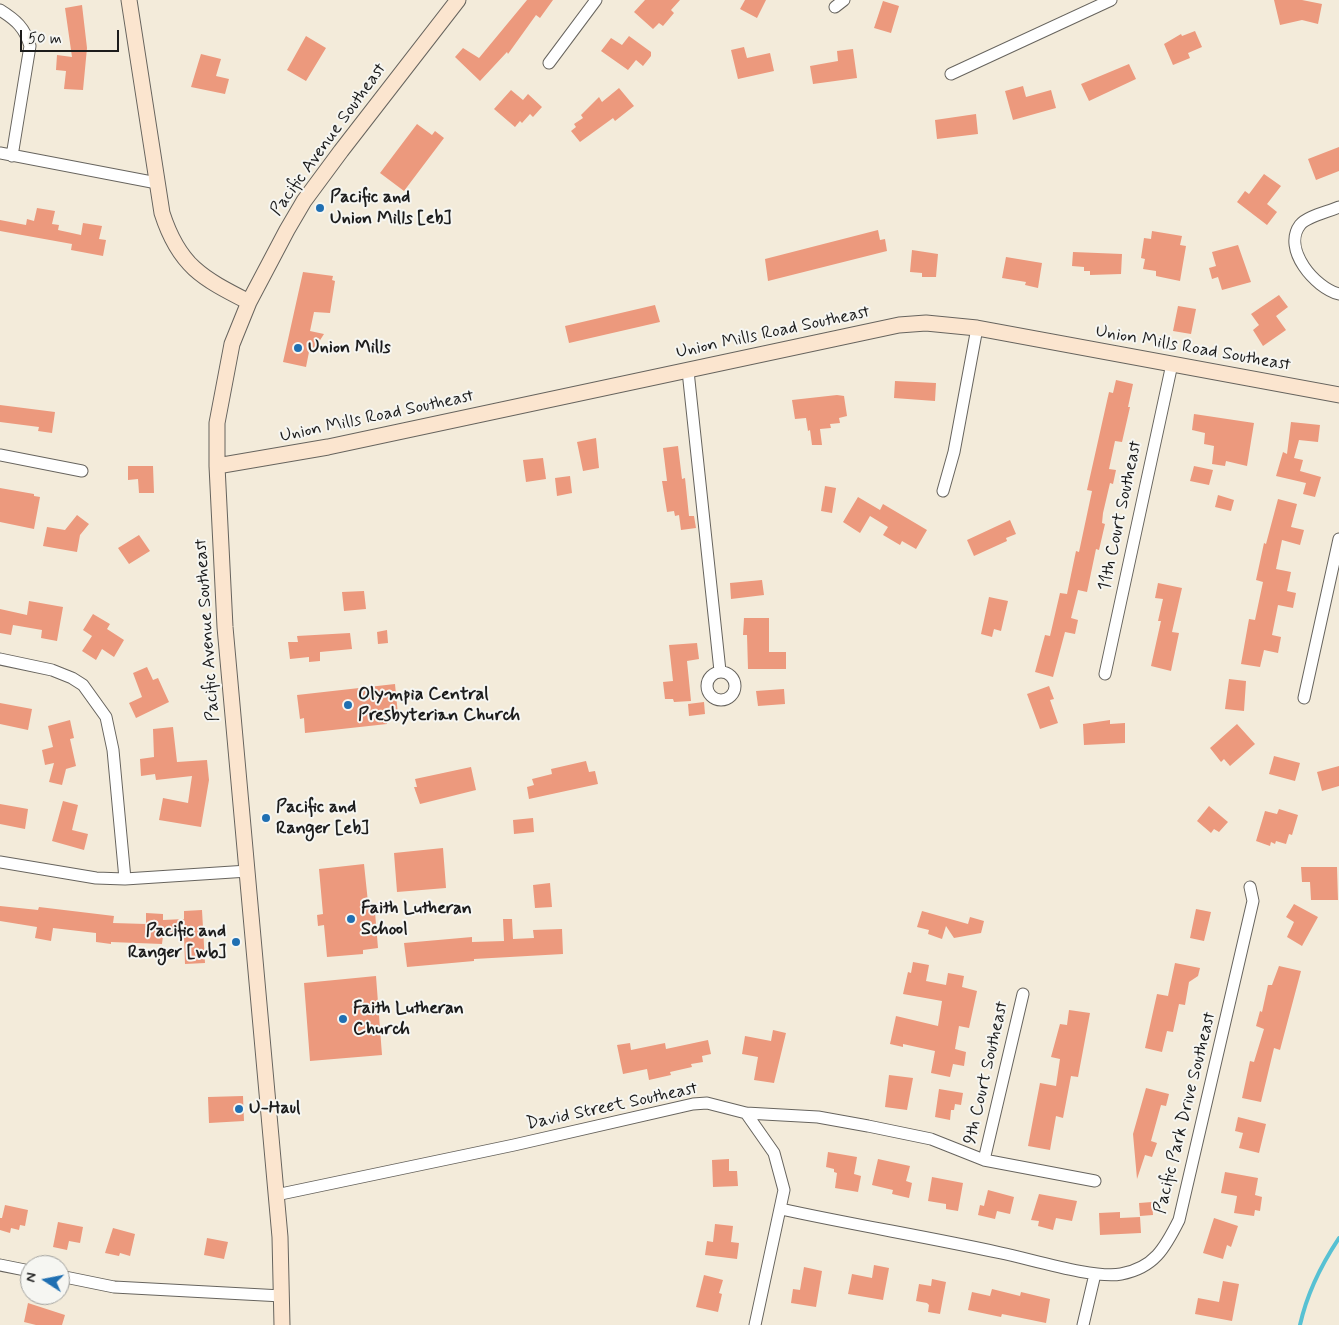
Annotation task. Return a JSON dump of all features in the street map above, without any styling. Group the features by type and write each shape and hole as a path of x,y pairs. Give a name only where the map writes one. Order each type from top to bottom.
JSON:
{"street":[{"path":"129,0 162,214 169,236 191,267 249,302"},
{"name":"Pacific Avenue Southeast","path":"282,1325 276,1195 225,628 217,466 217,422 224,376 232,344 249,302 270,260 304,201 458,0"},
{"path":"549,63 596,0"},
{"path":"950,74 1111,0"},
{"path":"0,10 20,24 27,34 30,46 12,156"},
{"path":"0,153 157,183"},
{"path":"1339,207 1302,223 1297,230 1296,240 1298,254 1306,272 1323,287 1339,294"},
{"name":"Union Mills Road Southeast","path":"217,466 328,447 899,326 926,323 978,328 1339,395"},
{"path":"944,491 954,452 978,328"},
{"name":"11th Court Southeast","path":"1104,674 1172,364"},
{"path":"688,371 720,671"},
{"path":"0,455 82,471"},
{"path":"1304,698 1339,538"},
{"path":"0,660 52,670 72,678 89,692 106,717 113,750 125,879"},
{"path":"0,862 80,876 125,879 248,871"},
{"name":"Pacific Park Drive Southeast","path":"781,1209 979,1248 1095,1274 1123,1274 1150,1262 1161,1253 1180,1220 1253,901 1250,887"},
{"name":"9th Court Southeast","path":"984,1160 1023,994"},
{"name":"David Street Southeast","path":"276,1195 514,1145 693,1104 707,1104 746,1113 818,1117 868,1126 931,1139 984,1160 1095,1181"},
{"path":"746,1113 774,1153 784,1190 755,1325"},
{"path":"0,1265 20,1269"},
{"path":"1083,1325 1095,1274"},
{"path":"70,1278 114,1287 282,1296"}],"building":[{"path":"527,0 553,0 540,18 536,15 508,54 507,52 480,81 455,57 463,48 479,58"},
{"path":"645,0 680,0 671,10 674,13 663,26 659,23 653,29 634,12"},
{"path":"745,0 766,0 757,18 740,9"},
{"path":"1274,0 1302,0 1322,4 1318,24 1302,20 1280,25"},
{"path":"883,1 899,6 891,33 874,28"},
{"path":"82,5 87,48 83,90 64,89 66,71 56,70 57,55 72,57 65,8"},
{"path":"1195,31 1202,47 1188,53 1190,58 1173,65 1164,44 1181,34 1182,36"},
{"path":"306,36 326,48 306,81 287,70"},
{"path":"629,36 651,52 651,56 643,66 636,60 628,70 601,51 611,38 622,45"},
{"path":"744,47 747,58 770,53 774,71 738,79 731,50"},
{"path":"853,49 857,78 813,84 810,66 838,61 837,51"},
{"path":"201,54 221,59 216,76 229,79 225,94 191,87"},
{"path":"1129,64 1136,79 1089,101 1081,84"},
{"path":"1023,86 1026,97 1051,90 1056,108 1013,120 1005,91"},
{"path":"619,88 634,106 615,121 613,118 580,142 571,131 576,127 574,124 583,118 581,115 599,97 602,102"},
{"path":"511,90 523,100 528,94 542,107 533,117 530,114 522,123 520,121 515,127 494,109"},
{"path":"976,114 978,134 937,139 935,120"},
{"path":"417,124 432,135 435,131 444,138 404,191 380,173"},
{"path":"1339,147 1339,171 1316,180 1308,159"},
{"path":"1264,174 1281,186 1267,204 1277,212 1267,225 1237,202 1245,191 1249,194"},
{"path":"37,208 55,211 52,224 59,225 58,230 81,235 83,223 102,226 99,239 106,240 103,256 71,250 72,244 0,231 0,220 26,225 27,219 34,221"},
{"path":"878,230 880,240 885,239 887,251 768,281 765,259"},
{"path":"1152,231 1182,236 1180,245 1186,246 1180,281 1156,276 1156,271 1143,269 1145,259 1141,258 1144,238 1151,239"},
{"path":"1238,245 1251,282 1222,290 1218,277 1212,279 1209,268 1216,266 1212,252"},
{"path":"912,250 938,254 936,277 922,277 922,273 910,272"},
{"path":"1073,252 1122,254 1121,274 1090,275 1090,271 1084,271 1084,267 1072,266"},
{"path":"1006,257 1042,263 1038,288 1025,285 1026,282 1002,278"},
{"path":"303,272 333,276 332,280 335,281 330,313 314,312 310,331 324,334 315,348 310,347 306,367 283,362"},
{"path":"1279,295 1288,307 1276,316 1286,330 1263,346 1253,330 1259,325 1251,314"},
{"path":"655,305 660,322 569,343 565,326"},
{"path":"1178,306 1196,309 1191,334 1173,331"},
{"path":"1116,380 1133,384 1128,407 1130,407 1122,442 1115,441 1109,469 1116,470 1113,484 1110,483 1103,513 1102,523 1105,524 1099,550 1096,549 1087,592 1078,590 1071,618 1078,620 1075,634 1065,632 1053,677 1035,672 1045,635 1050,636 1060,593 1067,594 1076,551 1079,552 1092,491 1087,490 1109,392 1113,393"},
{"path":"895,381 936,383 935,401 894,398"},
{"path":"837,395 844,396 847,416 839,418 840,423 830,424 831,428 820,429 822,445 812,445 806,418 795,419 792,400"},
{"path":"0,405 55,412 52,433 38,431 39,427 0,422"},
{"path":"1194,414 1254,423 1247,466 1226,461 1225,466 1212,464 1214,446 1204,444 1205,433 1192,430"},
{"path":"1291,422 1320,425 1318,442 1299,440 1294,458 1303,460 1300,471 1321,477 1315,497 1303,494 1306,483 1276,476 1283,452 1287,454"},
{"path":"596,438 599,468 583,471 577,442"},
{"path":"678,446 682,479 685,478 689,516 694,516 696,528 681,530 679,515 675,516 674,511 667,512 662,481 667,481 663,448"},
{"path":"543,458 546,479 526,482 523,460"},
{"path":"128,466 153,466 154,493 139,493 138,479 128,480"},
{"path":"1194,466 1213,470 1209,485 1190,481"},
{"path":"570,476 572,493 557,496 555,478"},
{"path":"825,486 836,488 832,513 821,511"},
{"path":"0,488 34,494 34,496 40,497 34,529 0,522"},
{"path":"1218,495 1234,500 1231,511 1215,507"},
{"path":"858,497 880,510 883,504 927,530 916,549 902,541 900,545 883,535 888,527 870,516 860,533 843,522"},
{"path":"1278,499 1297,504 1291,527 1304,530 1300,545 1282,540 1276,569 1291,572 1287,591 1296,593 1293,608 1278,605 1272,635 1281,637 1278,653 1264,650 1260,667 1241,664 1249,619 1255,620 1263,582 1256,580 1264,543 1266,544"},
{"path":"77,515 89,524 80,535 77,552 43,546 47,527 65,530"},
{"path":"1010,520 1016,534 1006,538 1007,541 974,556 967,540"},
{"path":"139,535 150,551 129,564 118,548"},
{"path":"762,580 764,595 731,599 730,583"},
{"path":"1158,583 1182,588 1172,632 1179,633 1171,671 1151,666 1161,621 1158,621 1163,599 1155,598"},
{"path":"364,591 366,609 344,611 342,592"},
{"path":"989,597 1008,601 1001,631 994,629 992,637 981,634"},
{"path":"29,601 63,607 57,641 41,638 42,630 13,625 11,635 0,633 0,609 27,615"},
{"path":"93,614 110,624 107,629 124,640 114,657 102,649 96,660 82,651 92,636 83,630"},
{"path":"744,618 769,618 769,652 786,652 786,669 748,669 747,635 743,635"},
{"path":"387,630 388,643 378,644 377,632"},
{"path":"350,633 352,649 320,652 320,661 309,662 309,657 290,659 288,642 298,642 297,636"},
{"path":"697,643 699,659 687,661 691,701 674,702 673,699 665,699 663,682 673,681 669,645"},
{"path":"147,667 153,680 158,678 169,702 136,718 129,703 142,697 133,673"},
{"path":"1229,679 1246,681 1244,711 1225,709"},
{"name":"Olympia Central Presbyterian Church","path":"395,684 398,715 386,716 387,724 305,733 304,718 300,719 297,695"},
{"path":"1049,686 1054,699 1050,700 1058,723 1040,729 1027,694"},
{"path":"784,689 785,704 758,706 756,691"},
{"path":"704,702 705,714 689,716 688,704"},
{"path":"0,703 32,709 28,730 0,724"},
{"path":"70,720 74,738 70,739 76,766 66,769 62,785 49,782 54,763 45,765 42,750 53,747 48,726"},
{"path":"1110,720 1110,724 1125,723 1125,743 1084,745 1083,724"},
{"path":"1237,724 1255,744 1230,766 1224,759 1221,762 1210,748"},
{"path":"173,727 177,762 207,760 209,780 201,827 159,820 163,798 188,803 192,776 156,780 155,774 141,776 140,759 154,757 153,729"},
{"path":"1274,756 1300,763 1295,781 1269,774"},
{"path":"586,761 589,772 595,771 598,784 529,799 527,787 534,785 532,779 552,774 551,769"},
{"path":"1339,766 1339,786 1322,791 1317,772"},
{"path":"471,767 476,790 420,804 414,787 417,787 415,779"},
{"path":"63,801 78,805 72,830 88,834 84,850 52,841"},
{"path":"0,804 28,809 25,829 0,824"},
{"path":"1209,806 1228,822 1219,832 1214,829 1211,833 1197,821"},
{"path":"1279,809 1298,815 1292,835 1289,834 1286,844 1276,841 1275,844 1271,842 1270,846 1256,841 1265,811 1277,814"},
{"path":"533,818 534,832 514,834 513,820"},
{"path":"443,848 446,888 397,892 394,853"},
{"path":"364,864 369,912 375,912 378,948 363,950 363,954 327,957 324,925 318,926 317,915 323,914 319,869"},
{"path":"1301,867 1337,867 1338,900 1311,900 1310,882 1302,882"},
{"path":"550,883 552,907 535,908 533,885"},
{"path":"1294,904 1318,917 1302,946 1287,937 1294,922 1286,917"},
{"path":"0,906 38,910 39,907 114,916 113,923 146,924 146,913 163,914 163,920 184,919 184,911 202,910 205,963 185,964 184,935 163,936 162,944 111,942 111,944 96,942 96,933 53,928 51,941 35,938 37,927 0,921"},
{"path":"1196,909 1211,912 1204,941 1190,938"},
{"path":"922,911 968,924 970,917 984,921 981,933 954,938 946,926 942,939 928,934 929,930 917,927"},
{"path":"503,919 512,919 513,939 534,938 533,930 562,929 563,954 474,959 474,961 407,967 404,943 472,937 472,942 504,941"},
{"path":"913,962 929,965 926,981 946,985 948,973 964,976 962,987 977,991 969,1028 959,1026 955,1049 966,1052 964,1066 953,1064 950,1077 931,1073 935,1051 903,1044 903,1047 890,1044 896,1016 938,1026 942,1001 903,994 908,972 911,973"},
{"path":"1175,963 1200,968 1198,976 1189,982 1185,1005 1179,1004 1173,1032 1167,1031 1162,1052 1145,1048 1157,994 1168,996"},
{"path":"1279,966 1301,971 1280,1050 1274,1048 1261,1102 1242,1098 1250,1061 1254,1062 1264,1029 1256,1026 1260,1011 1262,1012 1268,985 1272,985"},
{"name":"Faith Lutheran Church","path":"376,976 382,1055 310,1061 304,983"},
{"path":"1069,1010 1090,1013 1078,1077 1071,1076 1063,1118 1056,1116 1050,1150 1028,1146 1040,1083 1056,1086 1060,1059 1051,1057 1060,1024 1067,1025"},
{"path":"773,1030 786,1033 774,1083 754,1080 758,1057 742,1054 745,1036 771,1041"},
{"path":"708,1040 711,1054 702,1056 703,1062 691,1064 692,1067 670,1072 671,1075 649,1080 647,1069 623,1074 617,1045 630,1043 631,1050 665,1043 666,1049"},
{"path":"889,1075 913,1078 907,1110 885,1107"},
{"path":"1146,1088 1169,1094 1166,1106 1161,1105 1151,1141 1157,1143 1152,1157 1145,1155 1137,1179 1133,1134"},
{"path":"939,1089 963,1093 961,1105 955,1104 954,1110 951,1110 950,1120 935,1117"},
{"path":"243,1096 244,1121 209,1123 208,1097"},
{"path":"1238,1117 1266,1124 1259,1153 1239,1148 1243,1133 1235,1131"},
{"path":"828,1152 857,1157 854,1174 861,1176 858,1192 835,1188 837,1173 834,1172 834,1169 826,1167"},
{"path":"729,1159 729,1171 737,1171 738,1186 713,1187 712,1160"},
{"path":"878,1159 910,1166 906,1181 912,1183 909,1198 892,1194 893,1190 872,1185"},
{"path":"1225,1172 1258,1178 1255,1195 1262,1197 1260,1211 1255,1210 1254,1216 1234,1213 1237,1196 1221,1193"},
{"path":"932,1177 963,1183 958,1211 946,1209 946,1204 928,1201"},
{"path":"988,1190 1014,1197 1010,1214 997,1211 995,1219 978,1215 980,1205 984,1206"},
{"path":"1039,1194 1077,1201 1072,1221 1056,1218 1053,1230 1038,1226 1039,1221 1031,1220"},
{"path":"1152,1202 1153,1215 1140,1216 1139,1203"},
{"path":"5,1205 28,1210 25,1226 20,1225 19,1230 11,1228 10,1233 0,1230 0,1218 2,1218"},
{"path":"1120,1212 1120,1218 1140,1217 1141,1233 1100,1235 1099,1213"},
{"path":"1214,1218 1238,1226 1231,1247 1227,1245 1223,1259 1203,1253"},
{"path":"58,1222 83,1227 80,1243 69,1241 67,1250 53,1247"},
{"path":"715,1224 733,1226 731,1242 739,1243 737,1259 705,1255 707,1241 713,1242"},
{"path":"113,1228 135,1234 130,1256 120,1253 119,1256 105,1253"},
{"path":"207,1238 228,1242 224,1259 204,1255"},
{"path":"874,1265 889,1268 883,1300 848,1294 852,1274 872,1278"},
{"path":"804,1267 822,1271 816,1307 791,1303 793,1289 800,1290"},
{"path":"704,1275 723,1280 719,1293 722,1294 718,1312 696,1307"},
{"path":"932,1279 946,1282 940,1314 928,1312 929,1305 927,1303 916,1301 919,1284 931,1286"},
{"path":"1223,1281 1239,1284 1232,1321 1195,1314 1198,1298 1219,1302"},
{"path":"992,1289 1020,1296 1021,1292 1050,1299 1046,1323 1002,1314 1001,1317 968,1310 972,1292 990,1296"},
{"path":"28,1305 34,1305 65,1315 62,1325 36,1325 24,1322"}],"waterway":[{"path":"1300,1325 1315,1280 1339,1238"}],"place":[{"name":"Pacific and Union Mills [eb]","path":"320,208"},
{"name":"Union Mills","path":"298,348"},
{"name":"Olympia Central Presbyterian Church","path":"348,705"},
{"name":"Pacific and Ranger [eb]","path":"266,818"},
{"name":"Faith Lutheran School","path":"351,919"},
{"name":"Pacific and Ranger [wb]","path":"236,942"},
{"name":"Faith Lutheran Church","path":"343,1019"},
{"name":"U-Haul","path":"239,1109"}]}
